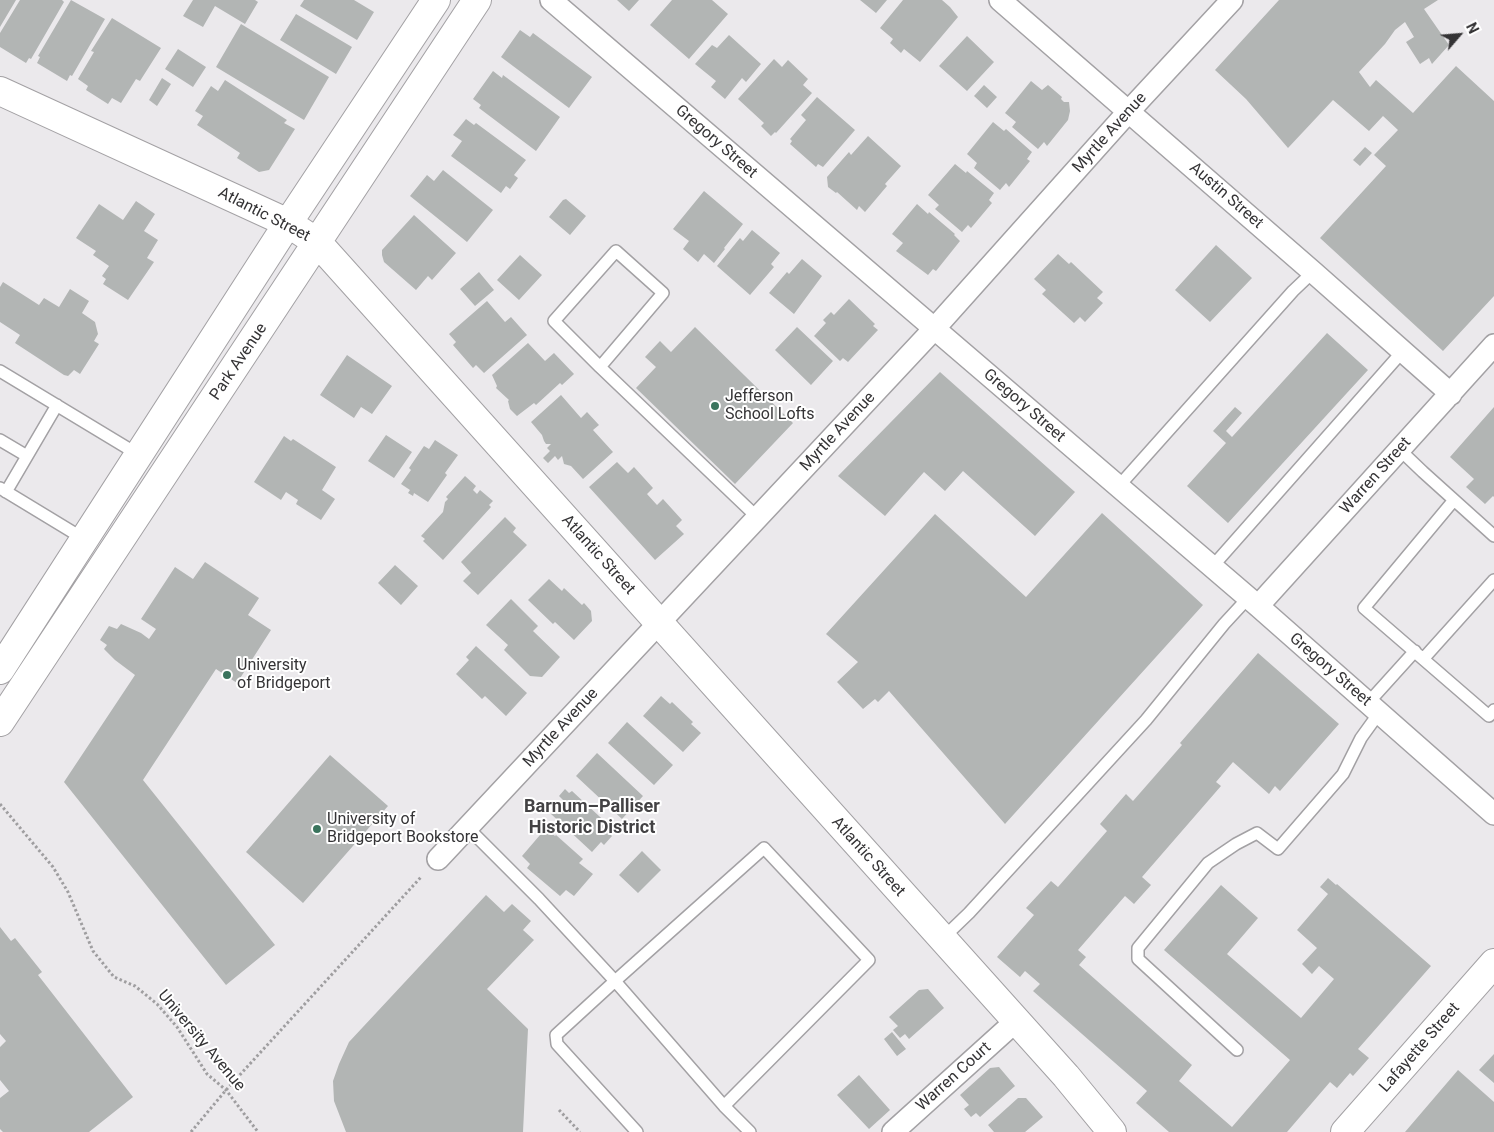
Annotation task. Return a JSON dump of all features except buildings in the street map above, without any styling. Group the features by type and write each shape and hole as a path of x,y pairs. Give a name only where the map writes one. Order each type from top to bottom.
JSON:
{"street":[{"name":"Park Avenue","path":"0,670 288,223 436,0"},
{"name":"Park Avenue","path":"0,722 477,0"},
{"name":"Gregory Street","path":"551,0 1253,602 1494,814"},
{"name":"Austin Street","path":"1000,0 1451,394"},
{"name":"Myrtle Avenue","path":"438,859 934,329 1129,111 1232,0"},
{"name":"Atlantic Street","path":"0,90 288,223 318,243 1066,1076 1112,1132"},
{"name":"Warren Street","path":"1253,602 1400,450 1494,345"},
{"name":"Lafayette Street","path":"1345,1132 1494,963"},
{"name":"Warren Court","path":"893,1132 1016,1021"}],"lane":[{"path":"600,367 663,293 616,251 554,321 600,367 758,518"},
{"path":"1118,487 1287,298 1313,272"},
{"path":"1212,568 1402,352"},
{"path":"0,371 139,455"},
{"path":"57,405 27,456 3,490 84,539"},
{"path":"0,440 27,456"},
{"path":"1400,450 1494,536"},
{"path":"1454,500 1364,608 1420,654 1489,716 1494,710"},
{"path":"1237,1050 1138,958 1138,948 1208,863 1215,858 1257,833 1278,849 1343,774 1374,708 1420,654 1494,580"},
{"path":"942,939 1146,720 1224,624 1253,602"},
{"path":"467,827 539,899 615,980 724,1106 750,1132"},
{"path":"637,1132 557,1044 556,1035 764,848 869,960 724,1106"}],"path":[{"name":"University Avenue","path":"0,804 53,867 68,892 93,951 114,977 135,986 157,1004 177,1027 207,1074 226,1090 258,1132"},
{"path":"191,1132 226,1090 438,859"},
{"path":"559,1110 580,1132"}],"place":[{"name":"Jefferson School Lofts","path":"715,406"},
{"name":"University of Bridgeport","path":"227,675"},
{"name":"University of Bridgeport Bookstore","path":"317,829"}],"district":[{"name":"Barnum–Palliser Historic District","path":"592,818"}]}
